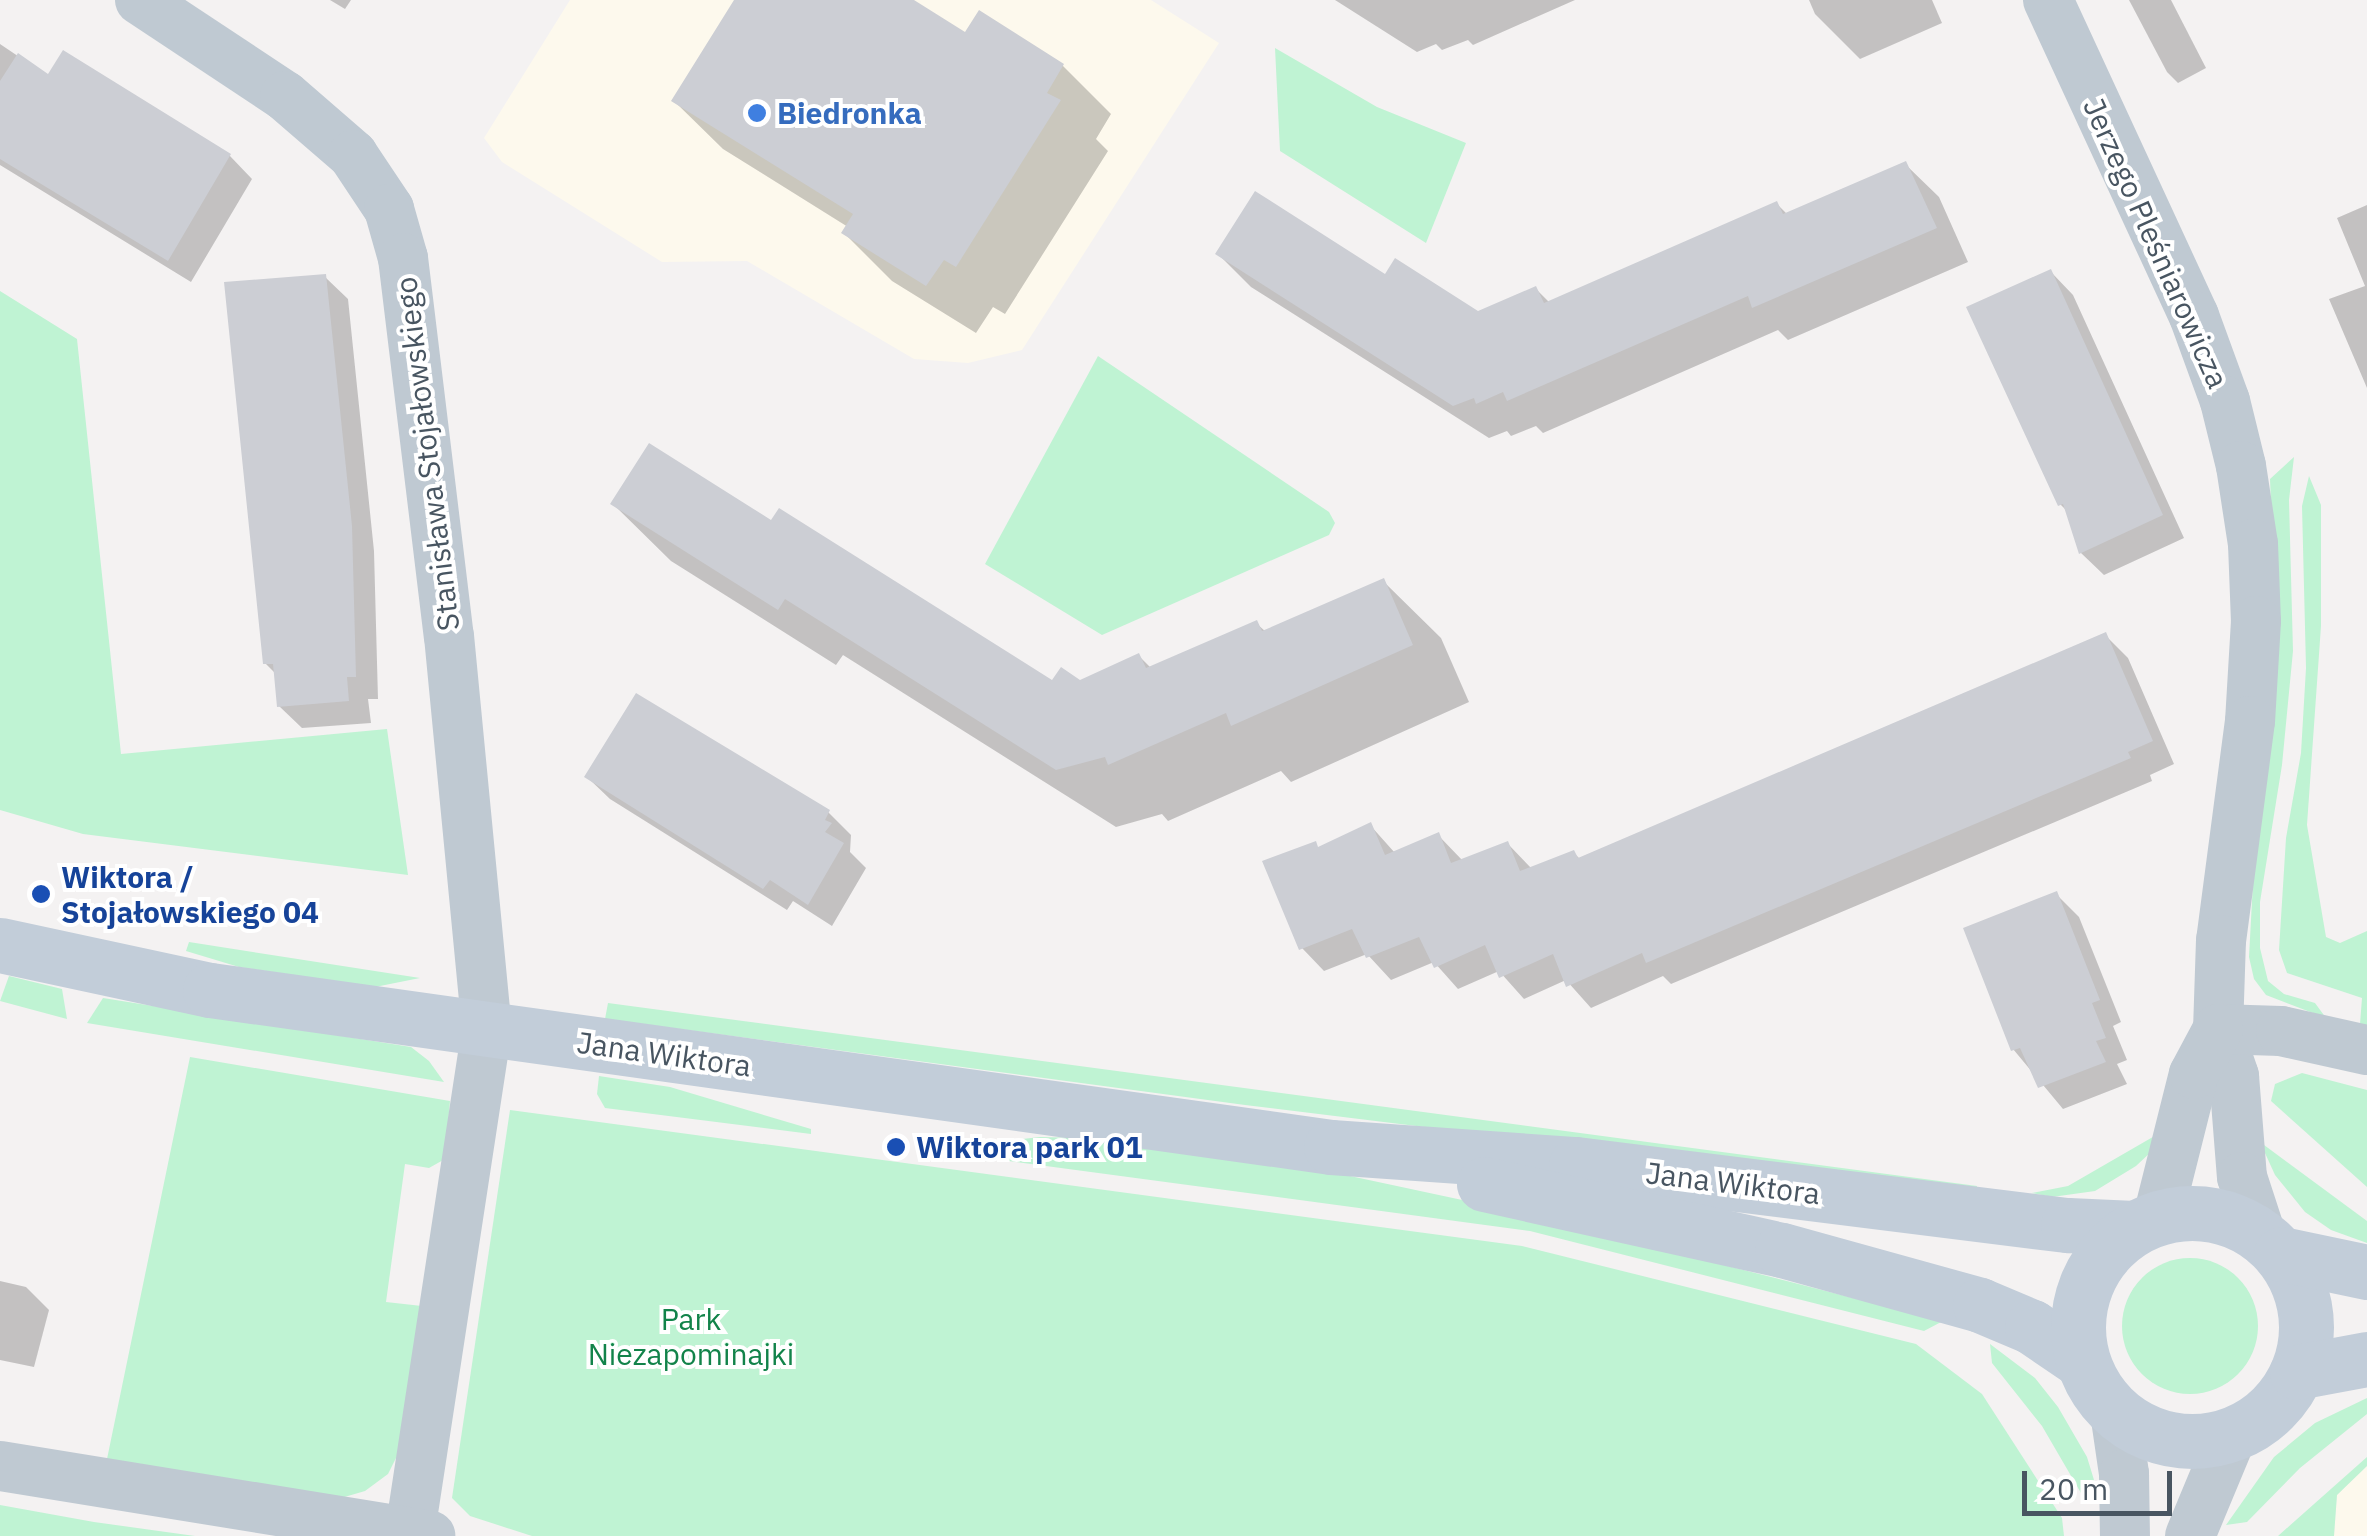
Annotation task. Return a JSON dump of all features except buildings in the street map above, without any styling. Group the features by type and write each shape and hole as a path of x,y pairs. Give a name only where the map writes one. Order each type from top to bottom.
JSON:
{"street":[{"name":"Stanisława Stojałowskiego","path":"140,0 285,96 353,155 390,209 403,258 431,484 488,1028 420,1534"},
{"name":"Jerzego Pleśniarowicza","path":"2048,0 2194,316 2226,402 2244,485 2253,544 2256,620 2250,721 2221,940 2218,1029 2234,1076 2242,1177 2271,1245"},
{"name":"Jana Wiktora","path":"0,946 210,990 1331,1147 1576,1164 2068,1225 2146,1222"},
{"name":"Jerzego Pleśniarowicza","path":"2146,1222 2194,1074 2218,1029"},
{"path":"2218,1029 2281,1031 2367,1050"},
{"name":"Jana Wiktora","path":"1331,1147 1782,1250 1980,1305 2032,1327 2082,1361"},
{"path":"2271,1245 2297,1281 2305,1310 2306,1342 2297,1372 2282,1398 2259,1420 2232,1435 2202,1441 2170,1440 2141,1430 2115,1412 2095,1389 2082,1361 2078,1316 2090,1272 2109,1247 2146,1222 2212,1214 2271,1245 2367,1272"},
{"path":"2297,1372 2367,1360"},
{"path":"2115,1412 2124,1474 2125,1536"},
{"path":"2190,1536 2232,1435"},
{"path":"0,1466 420,1534"}],"shaded area":[{"path":"570,0 1151,0 1219,43 1022,350 968,363 914,359 747,261 662,262 502,162 484,138"},
{"path":"2367,1466 2367,1536 2334,1536 2337,1495"}],"green space":[{"path":"1275,48 1377,107 1466,143 1426,243 1280,151"},
{"path":"0,291 77,339 121,754 387,729 408,875 83,834 0,810"},
{"path":"1098,356 1329,512 1335,523 1329,535 1102,635 985,564"},
{"path":"2294,457 2289,500 2293,651 2282,765 2260,902 2260,948 2268,981 2284,994 2315,1003 2326,1018 2266,995 2254,979 2249,957 2272,527 2270,479"},
{"path":"2309,476 2321,505 2321,626 2307,825 2326,937 2340,943 2367,931 2367,1026 2360,1024 2362,998 2287,973 2279,950 2286,838 2301,753 2306,668 2302,506"},
{"path":"189,942 420,978 375,987 239,967 186,951"},
{"path":"9,976 62,989 67,1019 0,1001"},
{"path":"103,998 411,1047 429,1061 444,1082 87,1023"},
{"path":"608,1003 1977,1186 1976,1195 1245,1105 605,1019"},
{"path":"190,1057 450,1101 445,1159 429,1168 405,1164 386,1302 422,1306 399,1452 388,1474 365,1491 341,1498 107,1459"},
{"path":"2302,1073 2367,1090 2367,1187 2271,1101 2275,1084"},
{"path":"599,1076 670,1087 811,1129 811,1134 605,1108 597,1094"},
{"name":"Park Niezapominajki","path":"510,1110 1522,1246 1916,1344 1982,1394 2062,1518 2064,1536 532,1536 470,1516 452,1498"},
{"path":"2158,1134 2153,1150 2136,1166 2095,1191 2052,1197 2032,1193 2068,1186"},
{"path":"1040,1137 1082,1138 1308,1167 1509,1210 1943,1321 1924,1331 1530,1231 979,1157 981,1144"},
{"path":"2260,1142 2367,1221 2367,1243 2331,1230 2305,1212 2275,1175"},
{"path":"2190,1258 2216,1263 2238,1278 2253,1300 2258,1326 2253,1352 2238,1374 2216,1389 2190,1394 2164,1389 2142,1374 2127,1352 2122,1326 2127,1300 2142,1278 2164,1263"},
{"path":"1990,1344 2035,1378 2058,1407 2087,1457 2101,1503 2086,1499 2081,1493 2042,1426 1992,1363"},
{"path":"2367,1398 2367,1414 2300,1468 2247,1522 2226,1525 2274,1457 2315,1423"},
{"path":"2367,1457 2367,1466 2337,1495 2334,1536 2278,1536"},
{"path":"0,1505 94,1522 195,1536 0,1536"}],"place":[{"name":"Biedronka","path":"757,113"},
{"name":"Wiktora / Stojałowskiego 04","path":"41,894"},
{"name":"Wiktora park 01","path":"896,1147"}]}
